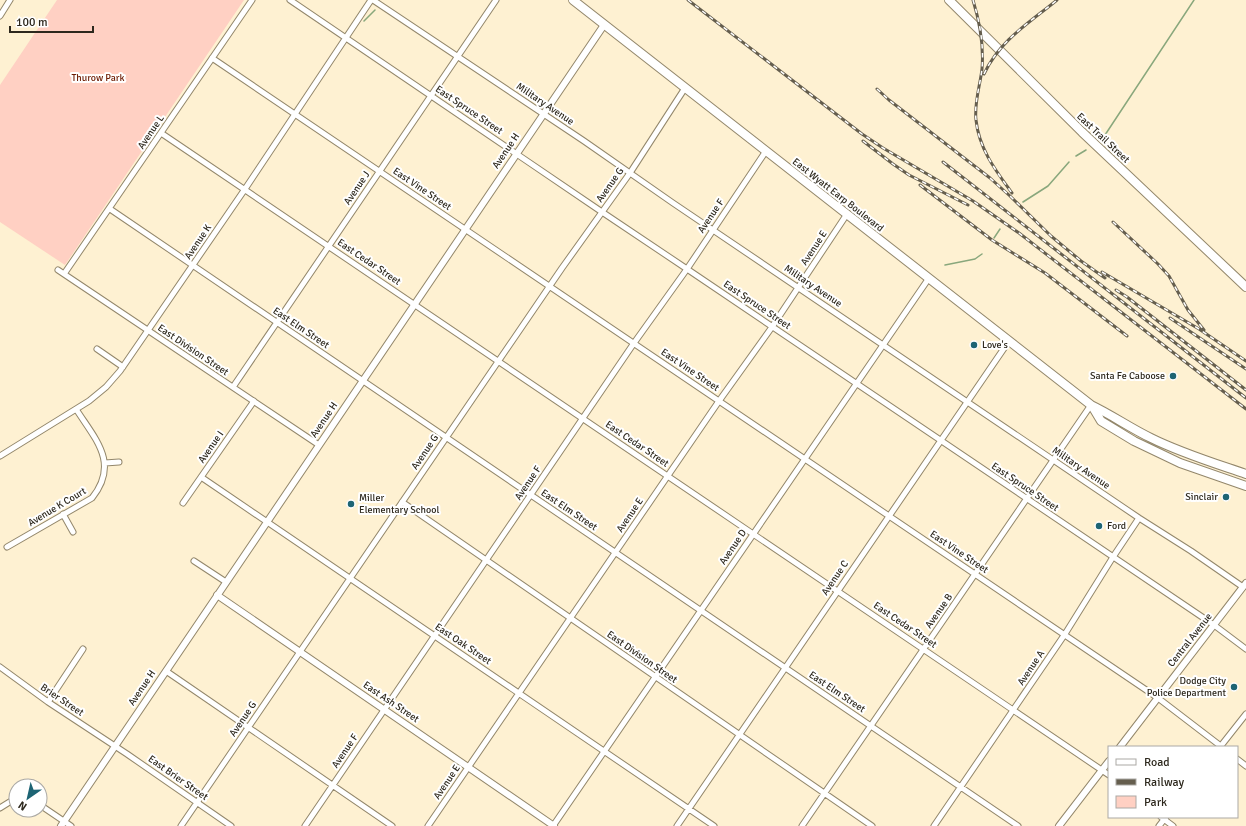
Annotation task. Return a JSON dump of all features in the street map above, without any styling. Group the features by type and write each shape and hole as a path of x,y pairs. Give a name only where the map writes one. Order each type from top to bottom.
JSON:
{"main road":[{"name":"East Wyatt Earp Boulevard","path":"572,0 1091,405 1106,412 1132,429 1173,448 1246,474"},
{"name":"East Trail Street","path":"949,0 1082,132 1246,287"},
{"name":"East Wyatt Earp Boulevard","path":"1091,405 1102,421 1134,441 1180,463 1246,486"}],"street":[{"path":"0,16 10,0"},
{"name":"Avenue L","path":"64,274 252,0"},
{"name":"East Spruce Street","path":"290,0 1214,625 1246,649"},
{"name":"Avenue K","path":"0,456 89,401 106,387 123,367 372,0"},
{"name":"Military Avenue","path":"372,0 584,141 1139,518 1244,585"},
{"name":"Avenue J","path":"233,387 496,0"},
{"name":"Avenue H","path":"62,824 604,25"},
{"name":"East Vine Street","path":"212,58 1065,634 1158,698 1220,746"},
{"name":"Avenue G","path":"181,826 549,286 630,173 685,88"},
{"name":"East Cedar Street","path":"161,133 1014,709 1108,774"},
{"name":"Avenue F","path":"305,826 583,418 687,269 766,151"},
{"name":"East Elm Street","path":"110,209 1018,826"},
{"name":"Avenue E","path":"428,826 719,401 772,327 847,214"},
{"name":"East Division Street","path":"58,270 319,445"},
{"name":"Avenue D","path":"554,826 928,278"},
{"name":"Avenue C","path":"677,826 1009,341"},
{"path":"97,349 123,367"},
{"name":"Avenue I","path":"183,503 254,401"},
{"name":"Avenue B","path":"802,826 1091,405"},
{"path":"76,409 99,446 104,456 105,463 119,462"},
{"name":"Avenue K Court","path":"7,547 92,498 98,490 105,473 105,463"},
{"name":"East Oak Street","path":"201,477 714,826"},
{"name":"East Division Street","path":"402,502 872,826"},
{"path":"63,514 73,532"},
{"name":"Avenue A","path":"934,826 1065,634 1139,518"},
{"path":"194,561 226,582"},
{"name":"Central Avenue","path":"1121,746 1244,585"},
{"name":"East Ash Street","path":"217,595 554,826"},
{"path":"48,702 82,649"},
{"name":"Brier Street","path":"0,667 48,702 115,746"},
{"path":"166,671 392,826"},
{"path":"1222,746 1246,714"},
{"name":"East Brier Street","path":"115,746 231,826"},
{"path":"1238,760 1246,766"},
{"path":"1059,826 1108,762"},
{"path":"48,812 62,824 70,826"},
{"path":"1159,826 1164,818 1173,826"}],"green space":[{"name":"Thurow Park","path":"57,0 244,0 65,265 0,222 0,85"}],"waterway":[{"path":"1101,139 1194,0"},
{"path":"364,21 375,10"},
{"path":"1076,156 1086,150"},
{"path":"1023,202 1048,186 1069,162"},
{"path":"994,238 1000,229"},
{"path":"945,265 975,259 982,254"}],"railway":[{"path":"688,0 862,134 973,201 1019,233 1246,409"},
{"path":"973,0 978,17 982,43 982,69 976,107 978,131 984,150 1012,193"},
{"path":"984,74 998,51 1016,33 1057,0"},
{"path":"877,89 889,100 990,178 1051,236 1081,261 1105,278"},
{"path":"863,141 909,175 968,205"},
{"path":"943,162 1246,398"},
{"path":"920,185 992,240 1045,273 1127,336"},
{"path":"1113,222 1169,276 1188,310 1204,330"},
{"path":"1102,272 1199,329 1246,361"},
{"path":"1116,290 1246,390"},
{"path":"1170,318 1246,369"}],"place":[{"name":"Love's","path":"974,345"},
{"name":"Santa Fe Caboose","path":"1173,376"},
{"name":"Sinclair","path":"1226,497"},
{"name":"Miller Elementary School","path":"351,504"},
{"name":"Ford","path":"1099,526"},
{"name":"Dodge City Police Department","path":"1234,687"}]}
